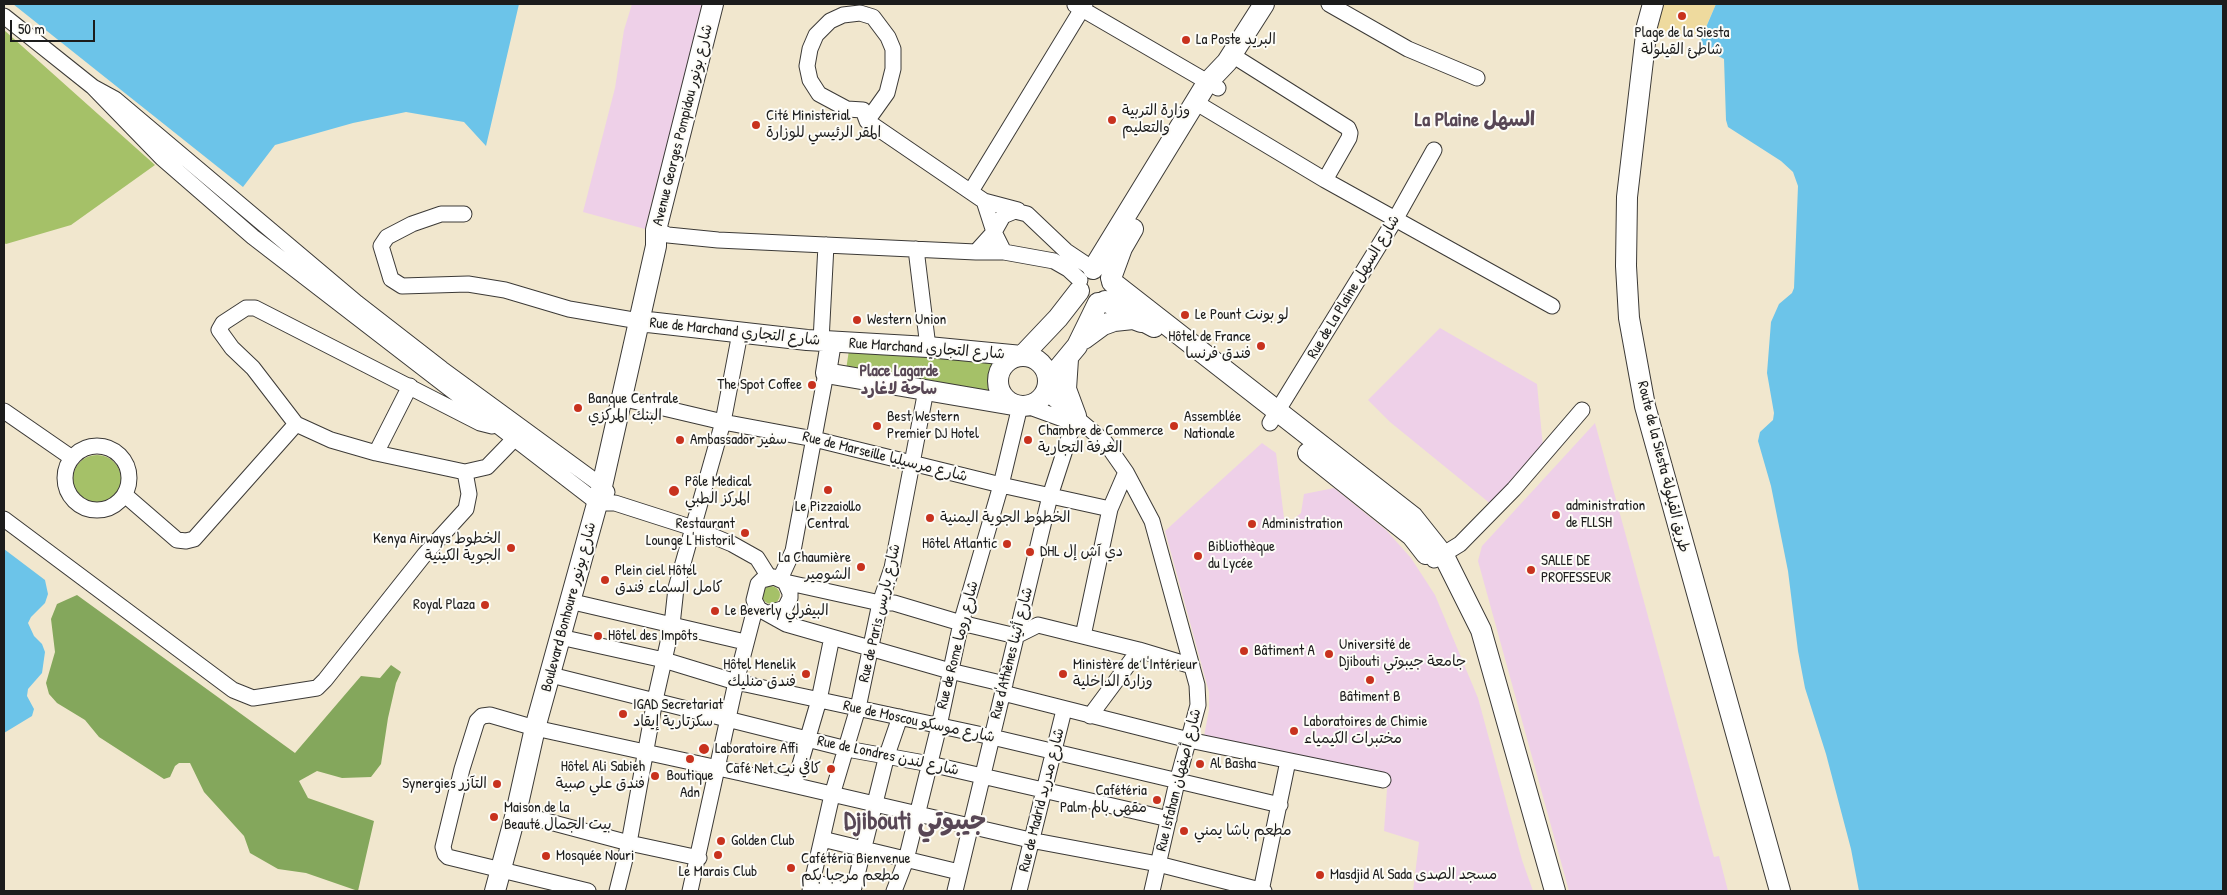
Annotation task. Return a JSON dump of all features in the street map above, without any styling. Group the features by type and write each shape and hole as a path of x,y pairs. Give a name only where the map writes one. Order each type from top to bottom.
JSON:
{"main road":[{"name":"Avenue Georges Pompidou شارع بونور","path":"660,237 713,4"},
{"name":"Avenue Georges Pompidou شارع بونور","path":"660,237 726,4"},
{"path":"1264,4 1200,105 1095,280 1086,300 1101,302 1151,325 1274,417"},
{"name":"Route de la Siesta طريق القيلولة","path":"1653,4 1647,26 1626,197 1626,266 1629,318 1647,416 1780,891"},
{"name":"Boulevard Bonhoure شارع بونور","path":"495,891 516,813 535,728 570,601 605,497 621,398 660,237"},
{"path":"826,341 826,373 1020,406 1039,400 1047,385 1072,353 1101,302 1111,294 1095,280"},
{"path":"1020,406 1001,394 998,377 1006,362 1022,356 1095,280"},
{"path":"1095,280 1274,417 1438,558 1481,630 1555,891"},
{"path":"1078,422 1066,388 1072,353 1102,325 1114,321 1134,319 1151,325"},
{"name":"Rue de Marchand شارع التجاري","path":"639,321 826,341"},
{"name":"Rue Marchand شارع التجاري","path":"826,341 928,347 1022,356"},
{"path":"1022,356 1037,360 1047,373 1047,385"},
{"path":"1438,558 1471,634 1545,891"}],"street":[{"path":"1330,4 1408,49 1477,78"},
{"path":"971,191 1081,6 1212,86"},
{"path":"867,121 887,92 893,69 893,49 888,37 873,17 860,13 844,15 830,22 816,35 807,66 810,80 819,94 847,109 863,110 867,121 984,201 1022,212 1043,227 1095,280"},
{"path":"4,16 93,87 116,99 357,302 504,422 605,497 693,528 740,548 774,576 790,593 788,604 780,612 769,613"},
{"path":"1230,59 1348,128 1349,138 1324,180"},
{"path":"1200,105 1324,180 1396,218 1552,306"},
{"name":"Rue de La Plaine شارع السهل","path":"1274,417 1396,218 1434,150"},
{"path":"984,201 994,232 1004,252"},
{"path":"976,252 994,232 999,221 1006,213 1022,212"},
{"path":"464,214 441,214 412,224 386,237 381,246 391,279 402,286 468,284 505,290 579,311 639,321"},
{"path":"660,237 1004,252 1054,262 1095,280"},
{"path":"826,245 826,341"},
{"path":"916,249 928,347"},
{"path":"1054,262 1062,260 1066,251"},
{"path":"504,422 490,426 480,422 255,308 246,308 223,323 219,330 253,368 296,424 331,440 376,453 465,472 488,467 519,433"},
{"path":"617,891 629,843 655,700 672,625 676,588 723,422 740,333"},
{"path":"774,576 793,551 826,373"},
{"name":"Rue Isfahan شارع أصفهان","path":"1047,385 1054,399 1078,422 1106,442 1126,472 1152,521 1197,685 1198,705 1177,782 1152,891"},
{"path":"376,453 410,386"},
{"name":"Rue de Paris شارع باريس","path":"811,887 832,795 858,708 880,603 892,568 926,390"},
{"name":"Rue de Marseille شارع مرسيليا","path":"621,398 723,422 814,439 1001,485 1110,509"},
{"path":"1020,406 1078,422"},
{"name":"Rue de Rome شارع روما","path":"894,891 906,860 939,726 961,623 1001,485 1020,406"},
{"path":"1438,558 1460,544 1514,489 1582,410"},
{"path":"4,411 72,458"},
{"name":"Rue d'Athènes شارع أثينا","path":"955,891 972,827 1050,496 1078,422"},
{"path":"125,495 177,540 186,541 194,539 296,424"},
{"path":"101,446 120,455 130,474 125,495 109,508 88,509 79,504 71,497 65,478 72,458 80,451 101,446"},
{"path":"4,519 233,690 254,698 308,691 317,688 325,680 425,554 466,509 469,494 465,472"},
{"path":"1083,636 1110,509 1126,472"},
{"path":"690,891 699,858 727,720 756,604 755,589 762,580 774,576 880,603 894,602 961,623 1016,636 1038,626 1139,650 1192,666"},
{"path":"570,601 745,642"},
{"path":"756,604 786,624 1004,688 1064,710 1190,740 1384,780"},
{"name":"Rue de Moscou شارع موسكو","path":"560,637 664,660 736,682 992,737 1177,782 1280,804"},
{"path":"794,785 819,700 832,638"},
{"path":"1090,716 1139,650"},
{"name":"Rue de Londres شارع لندن","path":"551,675 847,749 930,764 1169,820"},
{"name":"Rue de Madrid شارع مدريد","path":"1019,891 1030,840 1064,710"},
{"path":"588,891 448,857 444,854 443,847 462,769 477,721 482,716 490,715 535,728 794,785 1030,840 1158,864 1262,891 1288,761"},
{"path":"853,891 887,755 900,717"},
{"path":"516,813 629,843 699,858"},
{"path":"822,839 959,872"},
{"path":"811,887 848,891"}],"shaded area":[{"path":"632,4 709,4 681,110 661,166 645,229 583,212 615,88 624,30"},
{"path":"1440,328 1537,384 1543,447 1492,505 1390,422 1368,400"},
{"name":"Université de Djibouti جامعة جيبوتي","path":"1595,423 1714,857 1719,856 1728,891 1569,891 1478,561 1482,546"},
{"name":"Université de Djibouti جامعة جيبوتي","path":"1262,443 1276,453 1285,526 1301,513 1304,494 1334,488 1386,530 1411,558 1435,595 1478,698 1522,860 1533,891 1413,891 1419,842 1384,831 1388,775 1204,736 1209,710 1209,692 1165,531"}],"green space":[{"path":"4,30 155,165 71,225 6,244 4,243"},
{"path":"849,350 994,359 988,377 991,395 846,370"},
{"path":"92,455 102,455 114,462 121,474 121,484 114,496 102,503 92,503 84,499 77,492 73,484 73,474 77,466 84,459"},
{"path":"771,586 777,589 780,595 777,601 771,604 765,601 762,595 765,589"},
{"path":"77,595 295,753 361,676 380,678 391,665 401,672 396,683 388,718 381,764 371,777 342,778 317,771 299,781 308,798 374,821 358,891 306,873 278,869 250,853 244,836 204,792 190,763 179,763 175,766 170,777 164,779 99,737 85,720 57,703 49,694 46,683 55,652 51,619 57,604"}],"sand":[{"name":"Plage de la Siesta شاطئ القيلولة","path":"1656,4 1716,4 1701,38 1650,28"}],"water":[{"path":"13,4 519,4 486,146 464,122 406,112 353,123 275,145 243,187"},
{"path":"1716,4 2223,4 2223,891 1859,891 1851,849 1826,754 1805,688 1798,651 1788,571 1771,486 1758,441 1760,432 1773,420 1774,413 1767,373 1771,322 1779,304 1792,293 1794,288 1798,186 1793,172 1781,161 1728,127 1726,120 1724,59 1709,51 1703,45 1701,39"},
{"path":"4,549 45,580 48,594 45,603 31,617 28,623 45,652 42,673 28,689 27,696 34,709 32,716 4,733"}],"place":[{"name":"Plage de la Siesta شاطئ القيلولة","path":"1682,16"},
{"name":"La Poste البريد","path":"1186,40"},
{"name":"وزارة التربية والتعليم","path":"1112,120"},
{"name":"Cité Ministerial المقر الرئيسي للوزارة","path":"756,125"},
{"name":"Le Pount لو بونت","path":"1185,315"},
{"name":"Western Union","path":"857,320"},
{"name":"Hôtel de France فندق فرنسا","path":"1261,346"},
{"name":"The Spot Coffee","path":"812,385"},
{"name":"Banque Centrale البنك المركزي","path":"578,408"},
{"name":"Best Western Premier DJ Hotel","path":"877,426"},
{"name":"Assemblée Nationale","path":"1174,426"},
{"name":"Ambassador سفير","path":"680,440"},
{"name":"Chambre de Commerce الغرفة التجارية","path":"1028,440"},
{"name":"Le Pizzaiollo Central","path":"828,490"},
{"name":"Pôle Medical المركز الطبي","path":"674,491"},
{"name":"administration de FLLSH","path":"1556,515"},
{"name":"الخطوط الجوية اليمنية","path":"930,518"},
{"name":"Administration","path":"1252,524"},
{"name":"Restaurant Lounge L'Historil","path":"745,533"},
{"name":"Hôtel Atlantic","path":"1007,544"},
{"name":"Kenya Airways الخطوط الجوية الكينية","path":"511,548"},
{"name":"DHL دي آش إل","path":"1030,552"},
{"name":"Bibliothèque du Lycée","path":"1198,556"},
{"name":"La Chaumière الشومير","path":"861,567"},
{"name":"SALLE DE PROFESSEUR","path":"1531,570"},
{"name":"Plein ciel Hôtel كامل السماء فندق","path":"605,580"},
{"name":"Royal Plaza","path":"485,605"},
{"name":"Le Beverly البيفرلي","path":"715,611"},
{"name":"Hôtel des Impôts","path":"598,636"},
{"name":"Bâtiment A","path":"1244,651"},
{"name":"Université de Djibouti جامعة جيبوتي","path":"1329,654"},
{"name":"Hôtel Menelik فندق منليك","path":"806,674"},
{"name":"Ministère de l'Intérieur وزارة الداخلية","path":"1063,674"},
{"name":"Bâtiment B","path":"1370,680"},
{"name":"IGAD Secretariat سكرتارية إيقاد","path":"623,714"},
{"name":"Laboratoires de Chimie مختبرات الكيمياء","path":"1294,731"},
{"name":"Laboratoire Affi","path":"704,749"},
{"name":"Boutique Adn","path":"690,759"},
{"name":"Al Basha","path":"1200,764"},
{"name":"Café Net كافي نت","path":"831,769"},
{"name":"Hôtel Ali Sabieh فندق علي صبية","path":"655,776"},
{"name":"Synergies التآزر","path":"497,784"},
{"name":"Cafétéria Palm مقهى بالم","path":"1157,800"},
{"name":"Maison de la Beauté بيت الجمال","path":"494,817"},
{"name":"مطعم باشا يمني","path":"1184,831"},
{"name":"Golden Club","path":"721,841"},
{"name":"Le Marais Club","path":"718,855"},
{"name":"Mosquée Nouri","path":"546,856"},
{"name":"Cafétéria Bienvenue مطعم مرحبا بكم","path":"791,868"},
{"name":"Masdjid Al Sada مسجد الصدى","path":"1320,875"}],"district":[{"name":"La Plaine السهل","path":"1475,121"},
{"name":"Place Lagarde ساحة لاغارد","path":"899,381"},
{"name":"Djibouti جيبوتي","path":"915,822"}]}
